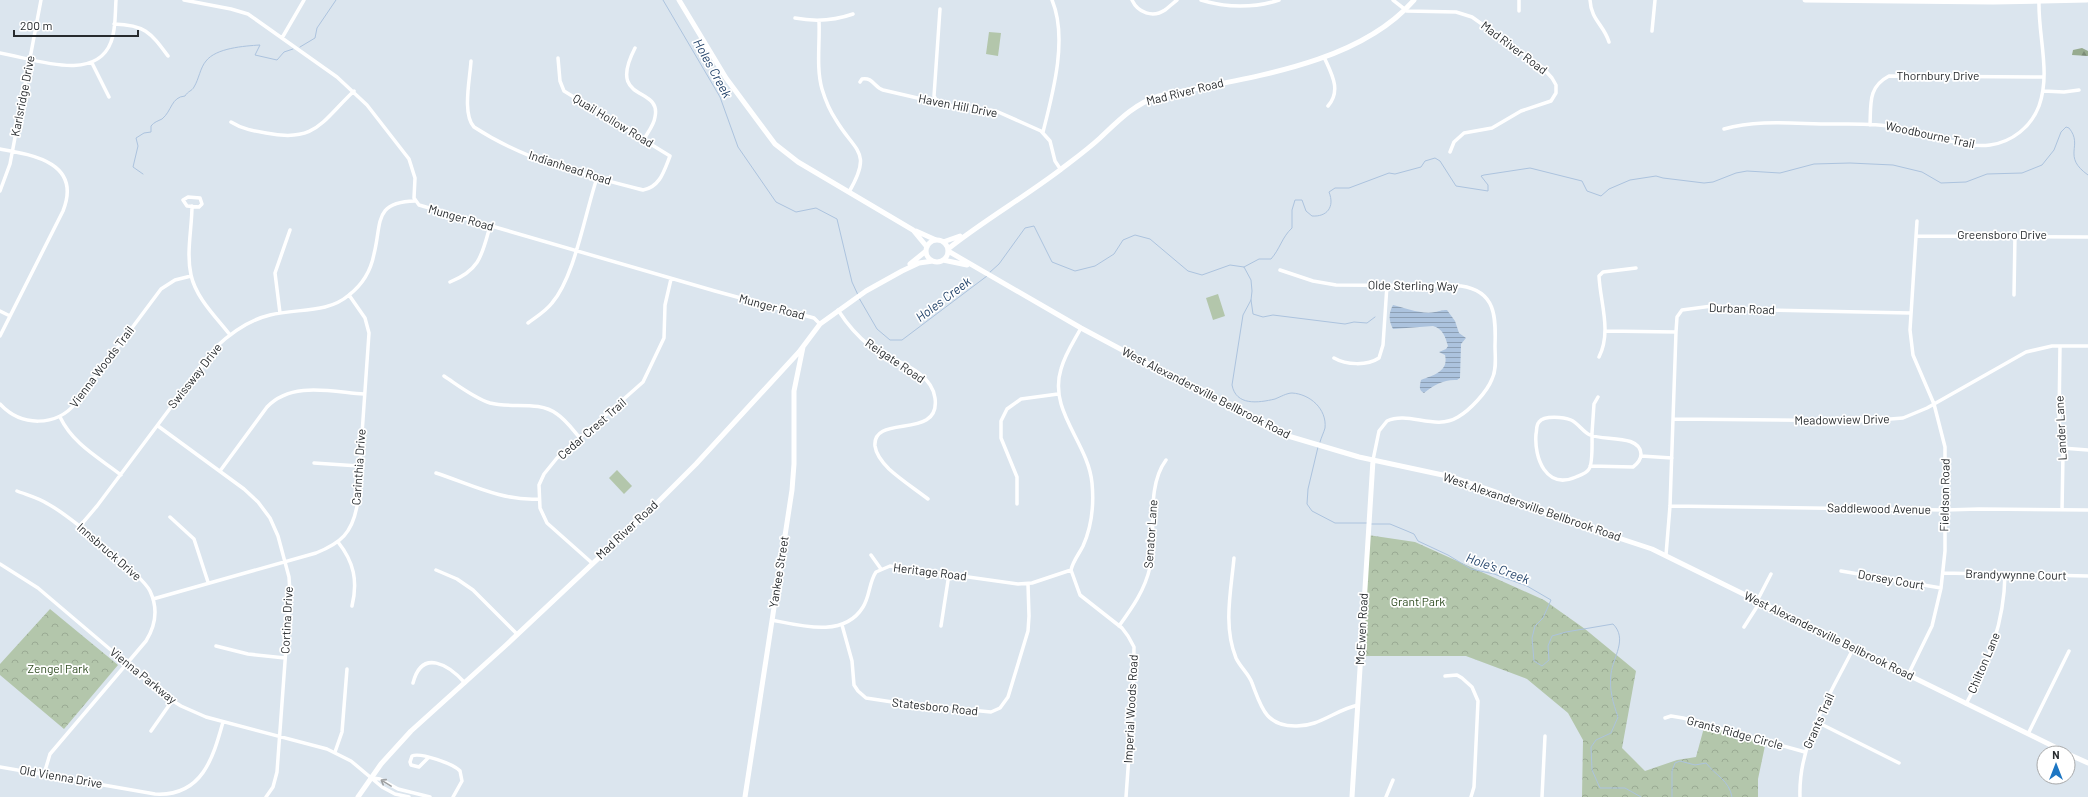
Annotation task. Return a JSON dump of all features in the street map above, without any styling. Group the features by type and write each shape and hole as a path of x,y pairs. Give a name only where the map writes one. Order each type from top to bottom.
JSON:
{"street":[{"name":"Karlsridge Drive","path":"0,191 12,152 41,0"},
{"path":"0,53 74,66 92,63 101,57 112,41 116,0"},
{"name":"Munger Road","path":"184,0 242,12 254,17 354,91 382,123 409,159 414,171 415,201 420,206 671,279 814,318 820,324"},
{"path":"282,38 304,0"},
{"path":"679,0 726,78 775,144 798,162 913,230 941,241"},
{"path":"1052,0 1058,24 1056,75 1043,132 1050,141 1055,162 1061,170"},
{"path":"1132,0 1139,10 1152,14 1163,12 1177,0"},
{"path":"1201,0 1229,6 1262,4 1279,0"},
{"path":"1393,0 1405,10"},
{"name":"Mad River Road","path":"948,250 968,233 1008,208 1061,170 1099,139 1125,114 1142,102 1158,96 1293,67 1324,57 1379,32 1405,10 1414,0"},
{"path":"1519,10 1520,0"},
{"path":"1590,0 1593,17 1605,32 1609,42"},
{"path":"1652,31 1655,0"},
{"path":"1805,0 2087,0"},
{"name":"Woodbourne Trail","path":"1724,129 1753,123 1870,125 1895,127 1967,144 1981,146 1996,144 2017,135 2030,122 2039,108 2043,91 2044,55 2038,19 2039,1"},
{"path":"938,103 934,96 940,9"},
{"name":"Mad River Road","path":"1405,10 1415,12 1456,12 1472,17 1542,67 1556,85 1556,93 1551,101 1521,111 1492,128 1464,133 1454,142 1450,152"},
{"path":"795,18 819,21 836,19 853,14"},
{"path":"819,21 820,75 823,90 836,121 853,142 860,155 859,174 849,192"},
{"path":"114,24 131,25 146,30 168,56"},
{"path":"635,48 626,68 627,80 635,90 650,100 656,111 653,122 644,139"},
{"path":"1324,57 1335,88 1333,98 1328,106"},
{"name":"Quail Hollow Road","path":"558,58 560,82 564,91 670,156"},
{"name":"Indianhead Road","path":"471,62 468,112 470,121 474,127 540,161 643,190 650,189 657,185 670,156"},
{"path":"92,63 109,97"},
{"name":"Thornbury Drive","path":"1870,125 1871,101 1874,89 1879,82 1889,76 2043,77"},
{"name":"Haven Hill Drive","path":"860,82 862,79 870,79 878,89 938,103 965,108 996,111 1043,132"},
{"path":"2043,91 2064,92 2079,90"},
{"path":"231,122 244,129 278,136 305,134 322,124 354,91"},
{"path":"0,150 40,158 51,163 63,176 67,196 63,210 0,336"},
{"path":"528,323 554,302 563,285 597,178"},
{"path":"184,198 200,198 202,202 200,206 192,206 184,205 184,198"},
{"name":"Swissway Drive","path":"80,526 121,475 210,355 230,334 254,320 280,313 321,308 350,295 365,277 372,262 378,221 381,215 387,208 396,203 415,201"},
{"path":"192,206 191,276 195,289 230,334"},
{"path":"1910,313 1917,221"},
{"path":"450,282 463,277 477,263 490,226"},
{"path":"280,313 275,273 290,230"},
{"path":"913,230 927,249 928,256 933,261"},
{"name":"Mad River Road","path":"941,241 968,233"},
{"path":"2014,295 2015,235"},
{"name":"Greensboro Drive","path":"1916,236 2015,235 2088,237"},
{"path":"927,249 933,241 941,241"},
{"name":"West Alexandersville Bellbrook Road","path":"941,241 948,250 999,282 1081,328 1268,428 1308,443 1330,449 1452,477 1496,492 1555,516 1666,555 1853,649 2051,745"},
{"name":"Mad River Road","path":"902,271 927,249"},
{"path":"943,260 948,250"},
{"name":"Mad River Road","path":"358,797 402,739 465,683 696,464 803,346 820,324 866,291 919,262 933,261"},
{"name":"West Alexandersville Bellbrook Road","path":"933,261 955,261 973,266"},
{"path":"1600,357 1604,346 1604,331 1599,276 1603,272 1636,268"},
{"name":"Olde Sterling Way","path":"1280,270 1322,283 1387,286 1461,286 1472,288 1483,295 1491,305 1495,315 1495,367 1488,386 1458,417 1442,422 1398,418 1387,421 1379,431 1373,460"},
{"name":"Vienna Woods Trail","path":"0,404 16,416 31,421 44,421 60,417 76,403 161,289 175,280 191,276"},
{"name":"Cedar Crest Trail","path":"592,564 547,523 541,512 538,499 541,480 548,467 644,382 664,338 665,305 671,279"},
{"path":"1334,358 1346,363 1374,361 1378,358 1383,345 1387,286"},
{"name":"Carinthia Drive","path":"153,599 208,582 316,553 338,542 350,527 356,514 369,328 365,318 350,295"},
{"name":"Durban Road","path":"1666,555 1674,419 1676,332 1677,317 1682,310 1712,306 1767,310 1910,313"},
{"name":"Reigate Road","path":"838,310 849,326 860,338 875,349 917,372 927,381 933,391 935,405 931,416 922,422 885,430 877,438 875,445 887,467 928,499"},
{"path":"0,311 10,316"},
{"name":"Fieldson Road","path":"1908,676 1932,626 1941,588 1943,573 1945,510 1945,446 1934,404 1913,355 1910,330 1910,313"},
{"path":"1071,570 1089,529 1092,509 1092,483 1084,453 1066,419 1058,394 1061,367 1081,328"},
{"path":"1604,331 1676,332"},
{"name":"Yankee Street","path":"745,797 793,478 794,391 803,346"},
{"name":"Lander Lane","path":"2060,346 2059,421 2062,448 2062,510"},
{"name":"Meadowview Drive","path":"1674,419 1884,420 1910,416 2026,352 2042,347 2088,346"},
{"path":"444,376 475,396 490,402 510,407 540,407 554,411 567,422 580,438"},
{"path":"220,471 267,407 276,398 302,390 364,394"},
{"path":"1017,504 1017,477 1002,442 1000,421 1007,409 1021,399 1058,394"},
{"path":"1590,466 1630,468 1636,466 1641,456 1639,447 1631,441 1604,439 1592,436 1571,420 1546,418 1540,420 1537,424 1537,454 1540,464 1546,471 1559,479 1569,480 1586,473 1590,466 1592,436 1594,404 1598,397"},
{"path":"60,417 69,433 77,442 121,475"},
{"name":"Cortina Drive","path":"158,426 250,494 265,511 278,536 285,561 290,593 276,778 266,797"},
{"path":"2062,448 2088,450"},
{"path":"1641,456 1672,458"},
{"name":"Senator Lane","path":"1119,626 1133,607 1146,582 1152,558 1155,491 1160,470 1166,460"},
{"name":"McEwen Road","path":"1352,797 1373,460"},
{"path":"314,463 360,466"},
{"path":"436,473 508,498 538,499"},
{"name":"Innsbruck Drive","path":"17,491 48,503 80,526 139,577 147,586 153,599 155,617 151,634 50,754 44,774"},
{"name":"Saddlewood Avenue","path":"1670,506 1945,510 1979,508 2088,510"},
{"path":"170,517 194,539 208,582"},
{"path":"338,542 348,554 354,568 356,584 352,606"},
{"path":"871,555 880,569"},
{"path":"1234,558 1228,620 1231,643 1239,664 1252,682 1260,707 1266,715 1281,724 1306,726 1317,723 1358,705"},
{"name":"Vienna Parkway","path":"0,564 38,588 172,701 191,711 223,722 316,745 335,752 352,761 373,778"},
{"name":"Heritage Road","path":"772,620 823,628 842,625 855,617 863,606 874,575 880,569 894,566 1028,584 1071,570"},
{"path":"436,570 457,579 473,590 517,634"},
{"name":"Imperial Woods Road","path":"1071,570 1080,595 1119,626 1128,636 1135,652 1126,797"},
{"name":"Dorsey Court","path":"1841,571 1941,588"},
{"name":"Brandywynne Court","path":"1943,573 2088,576"},
{"path":"941,626 949,574"},
{"path":"1744,626 1759,601 1771,574"},
{"name":"Chilton Lane","path":"1966,704 1987,662 1997,635 2003,608 2005,575"},
{"name":"Statesboro Road","path":"842,625 852,661 854,685 866,698 884,702 982,713 991,712 1000,708 1008,697 1028,631 1028,584"},
{"path":"216,646 248,654 285,658"},
{"name":"Grants Trail","path":"1800,797 1802,770 1806,752 1817,722 1853,649"},
{"path":"2028,734 2069,651"},
{"path":"413,683 421,668 435,663 443,664 453,670 465,683"},
{"path":"335,752 342,732 347,669"},
{"path":"1444,676 1457,675 1462,678 1472,687 1478,701 1474,787 1471,797"},
{"path":"151,732 172,701"},
{"name":"Grants Ridge Circle","path":"1665,718 1671,716 1683,718 1806,752"},
{"name":"Old Vienna Drive","path":"0,766 155,794 178,792 192,785 203,774 214,754 223,722"},
{"path":"1817,722 1899,763"},
{"path":"1542,797 1545,736"},
{"path":"428,758 419,766 415,767 410,762 414,754 453,765 460,772 462,781 453,797"},
{"name":"West Alexandersville Bellbrook Road","path":"2076,757 2088,763"},
{"path":"373,778 380,779 398,790 428,797"},
{"path":"373,778 376,783 390,792 409,797"},
{"path":"1386,797 1393,780"},
{"path":"419,797 428,797"}],"green space":[{"path":"989,32 1001,33 998,56 986,54"},
{"path":"2082,48 2088,51 2088,56 2072,55 2073,50"},
{"path":"1218,294 1225,316 1213,320 1206,298"},
{"path":"617,470 632,486 624,494 609,478"},
{"name":"Grant Park","path":"1368,535 1415,542 1544,600 1585,629 1636,671 1622,748 1645,771 1677,760 1696,757 1705,724 1766,741 1758,779 1758,797 1582,797 1583,740 1568,713 1527,679 1466,656 1360,656"},
{"name":"Zengel Park","path":"50,609 118,665 64,729 0,675 0,664"}],"water":[{"path":"1393,305 1425,313 1447,310 1455,321 1459,333 1466,338 1461,344 1460,378 1435,385 1424,393 1422,392 1420,387 1421,380 1439,372 1445,365 1445,355 1439,352 1446,349 1448,346 1446,339 1439,329 1433,326 1393,329 1390,311"}],"waterway":[{"path":"300,47 315,38 317,28 336,0"},
{"name":"Holes Creek","path":"663,0 720,97 738,147 776,202 796,212 816,208 837,219 852,282 858,295"},
{"path":"143,174 133,167 138,146 136,138 144,133 151,132 151,126 165,116 177,99 185,96 193,88 206,61 216,53 231,48 260,45 255,55 277,60 284,52 293,49"},
{"path":"1244,267 1259,259 1271,259 1292,228 1292,210 1295,200 1302,200 1306,211 1312,216 1322,215 1326,213 1330,206 1331,197 1329,192 1335,188 1349,188 1389,173 1395,174 1421,167 1425,161 1435,158 1440,161 1456,186 1488,191 1488,185 1481,176 1530,168 1582,181 1587,191 1601,196 1609,189 1630,180 1656,176 1704,183 1713,182 1736,173 1747,171 1780,173 1814,164 1850,163 1893,165 1922,172 1941,183 1966,182 1987,174 2022,173 2042,165 2054,150 2061,132 2066,127 2069,128 2073,134 2074,157 2076,162 2088,175"},
{"name":"Holes Creek","path":"989,273 999,264 1025,228 1034,226 1052,262 1075,271 1095,266 1114,254 1123,240 1135,235 1150,239 1188,271 1202,275 1230,265 1244,267 1251,280 1252,291 1251,300 1243,315 1232,385 1234,392 1243,400 1255,402 1275,399 1292,393 1305,396 1316,404 1325,421 1325,428 1320,442"},
{"name":"Holes Creek","path":"859,298 877,329 890,340 902,340 987,276"},
{"path":"1251,300 1253,314 1263,317 1273,315 1345,324 1354,322 1367,323 1375,317"},
{"name":"Hole's Creek","path":"1318,447 1308,489 1307,504 1312,511 1335,523 1367,523"},
{"name":"Hole's Creek","path":"1371,524 1390,524 1407,531 1414,534 1418,541 1448,555 1471,569 1494,574 1527,586 1551,600 1543,618 1535,626 1532,638 1534,661 1542,666 1549,660 1548,646 1552,636 1566,632 1613,624 1617,630 1619,642 1611,674 1611,691 1618,717 1611,733 1596,740 1591,747 1592,770 1600,788 1625,788 1641,797"},
{"name":"Hole's Creek","path":"1672,797 1672,771 1675,763 1680,761 1695,765 1706,763 1725,782 1732,797"}]}
